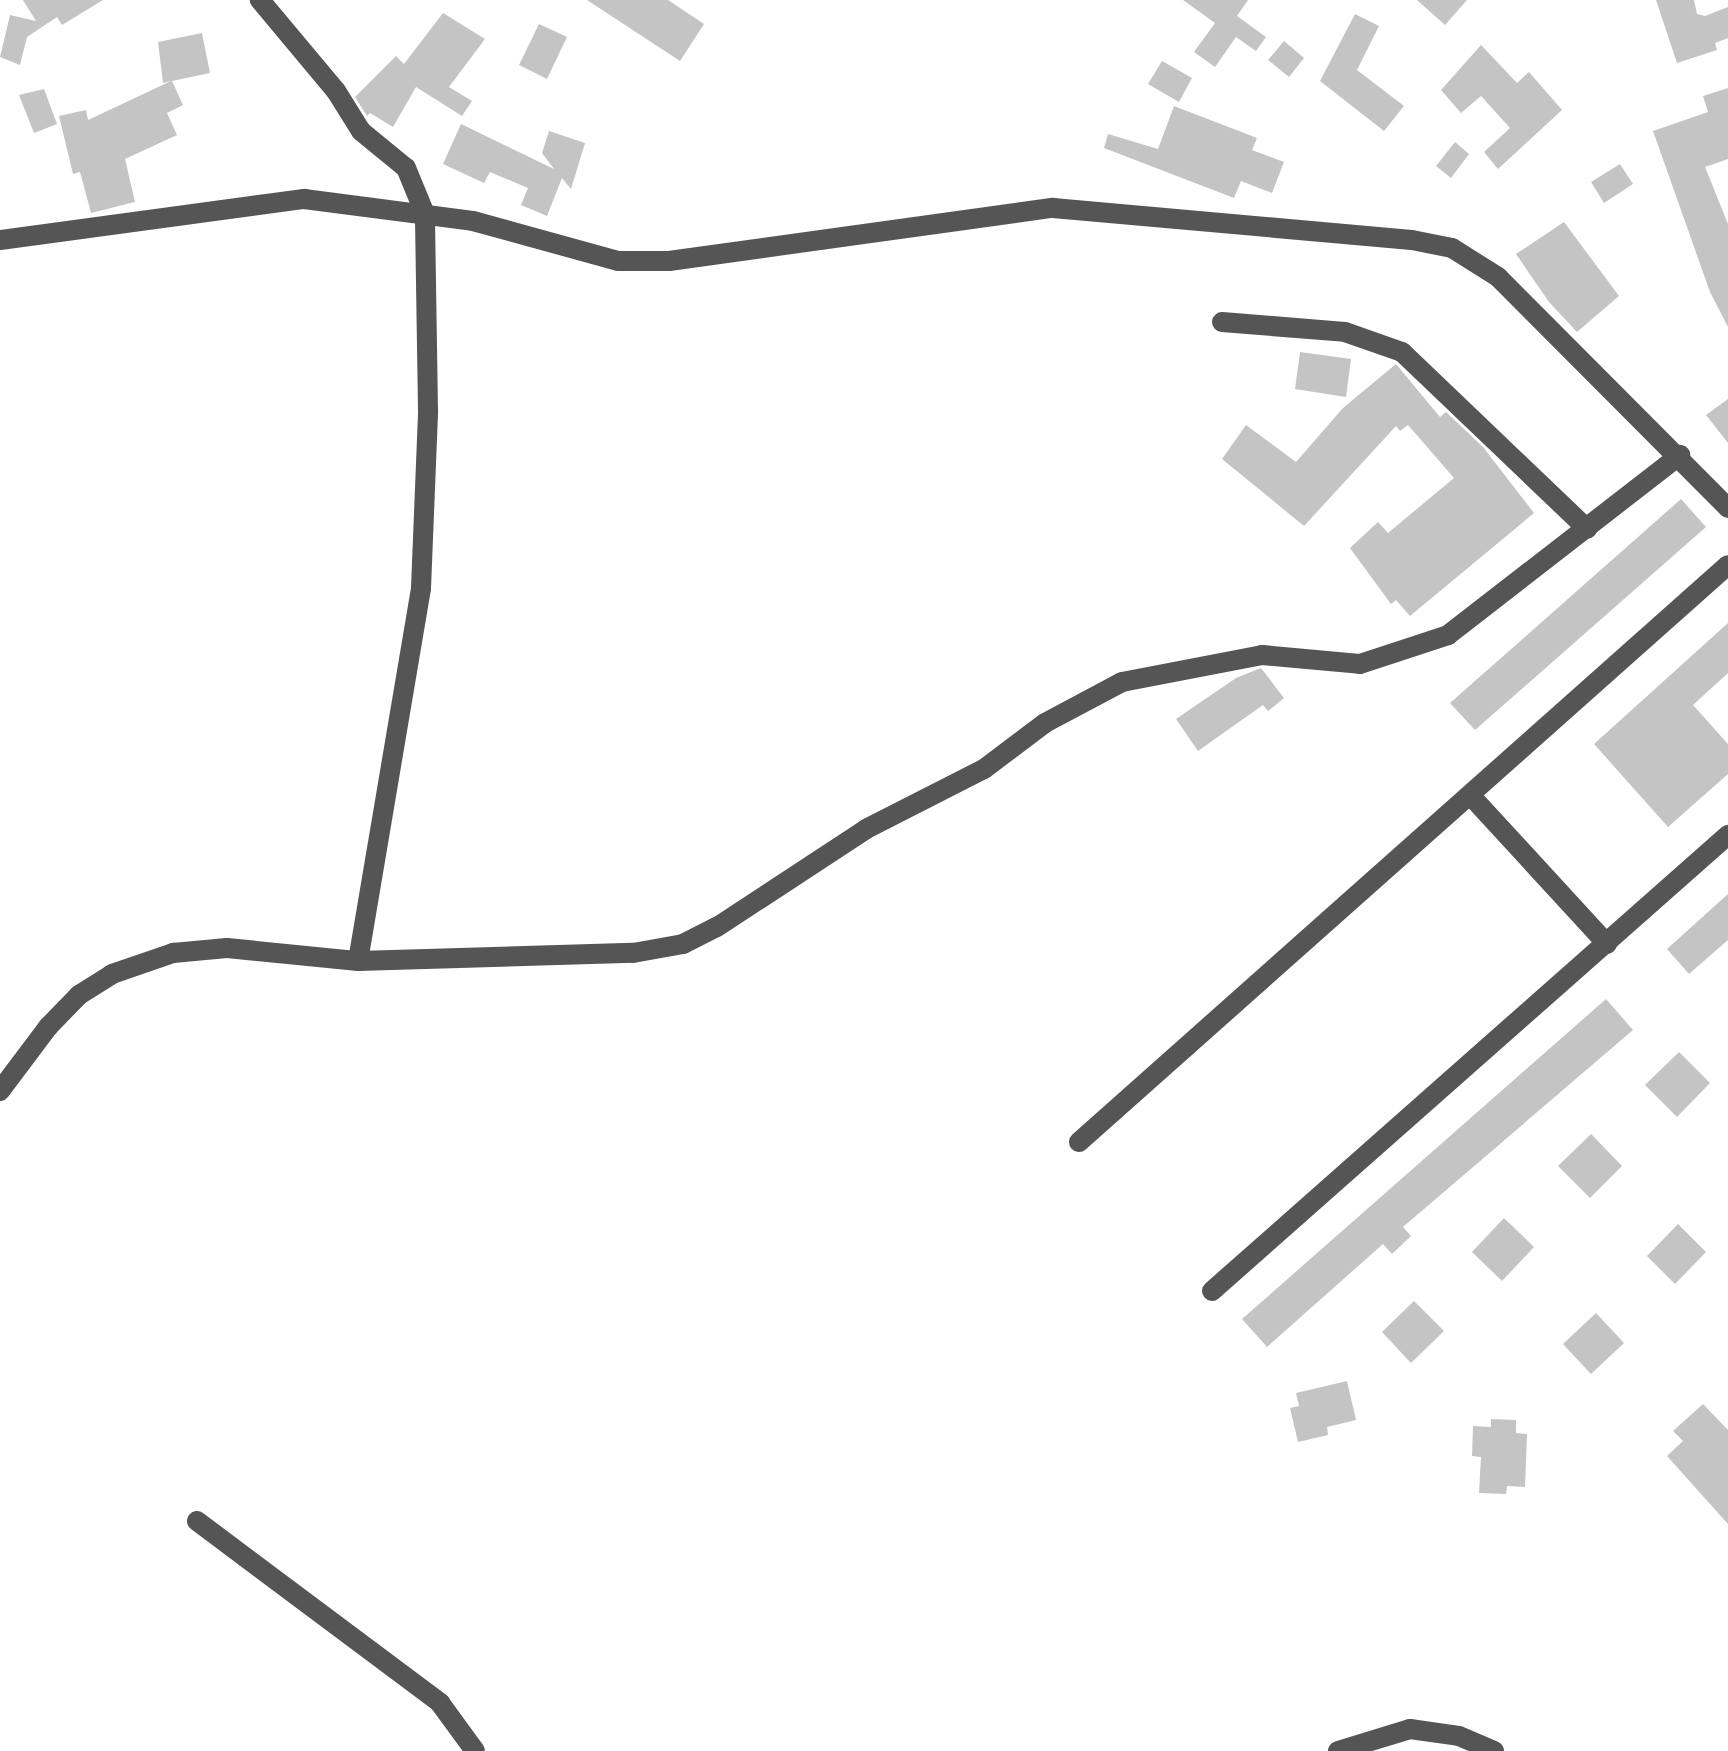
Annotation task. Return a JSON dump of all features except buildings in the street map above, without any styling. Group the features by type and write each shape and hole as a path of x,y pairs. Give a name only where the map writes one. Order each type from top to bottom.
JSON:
{"street":[{"path":"260,0 336,91 361,131 406,168 425,214 428,410 421,588 358,961"},
{"path":"0,240 304,199 473,221 618,261 669,261 1053,208 1278,226 1452,248 1498,277 1680,455 1728,508"},
{"path":"1222,322 1345,332 1402,352 1587,529"},
{"path":"0,1091 48,1027 79,995 112,974 173,953 227,948 358,961 633,953 683,944 717,927 866,829 984,769 1045,723 1122,682 1262,655 1360,664 1392,657 1448,635 1680,455"},
{"path":"1079,1142 1728,565"},
{"path":"1471,796 1607,944"},
{"path":"1212,1291 1728,835"},
{"path":"197,1521 440,1703 475,1751"},
{"path":"1338,1751 1410,1729 1448,1733 1494,1751"}]}
